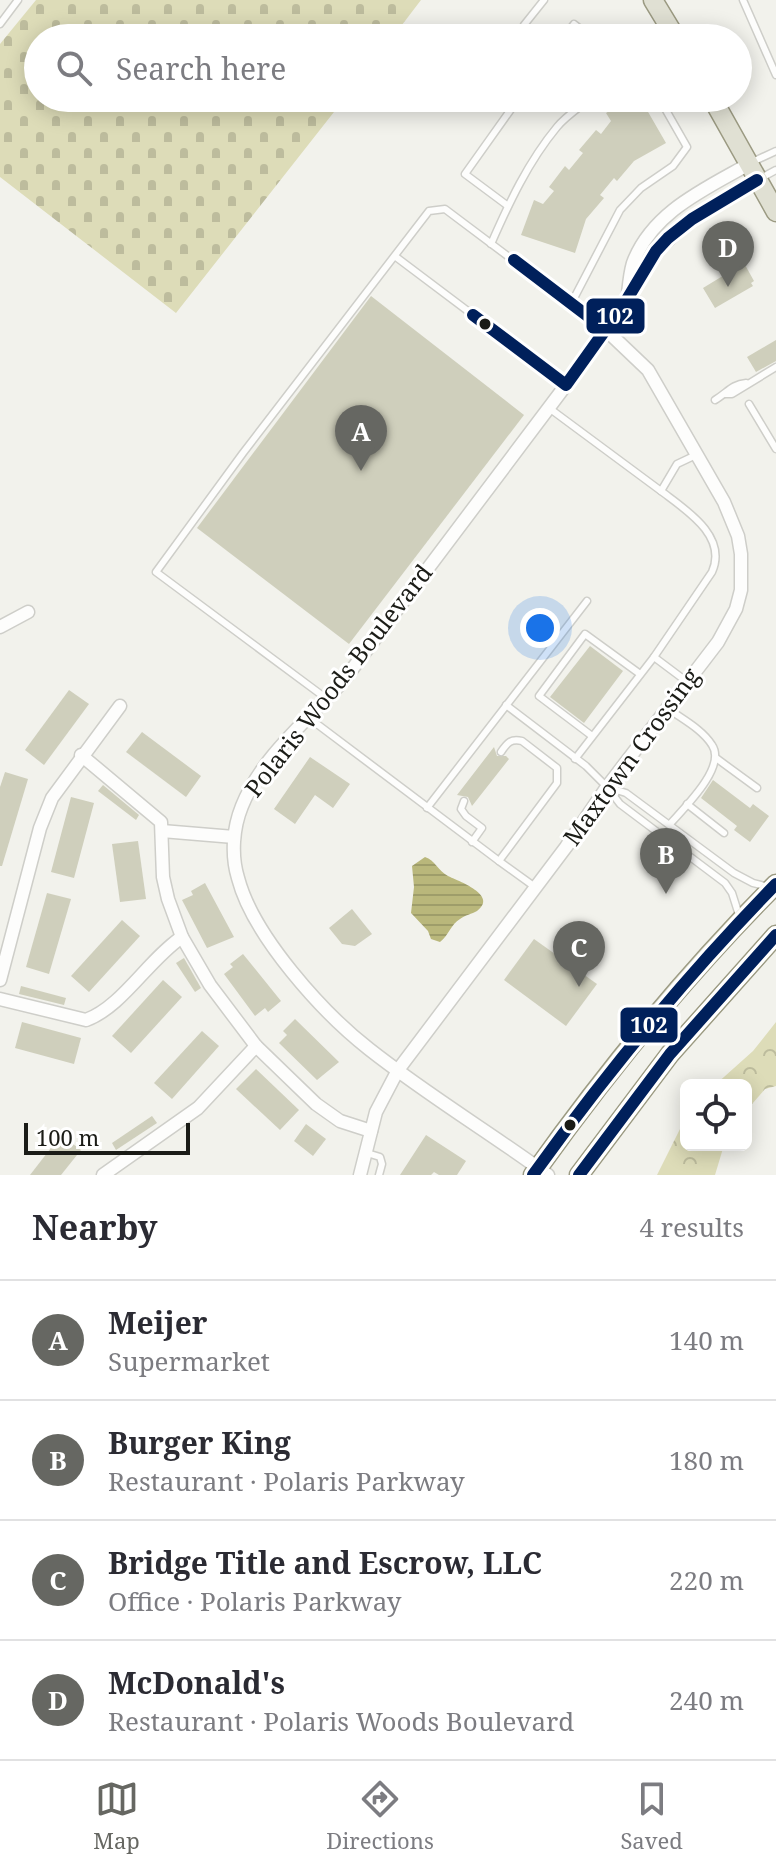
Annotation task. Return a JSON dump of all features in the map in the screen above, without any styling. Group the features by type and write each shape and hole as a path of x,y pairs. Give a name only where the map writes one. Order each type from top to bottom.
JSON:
{"main road":[{"path":"653,0 668,24"},
{"path":"720,112 776,212"},
{"path":"540,1173 619,1059 700,962 774,886"},
{"path":"579,1175 670,1054 776,935"}],"street":[{"name":"Polaris Woods Boulevard","path":"626,301 633,264 646,239 665,217 686,200 753,172"},
{"name":"Polaris Woods Boulevard","path":"540,1173 369,1049 328,1012 278,952 244,895 234,860 234,837 241,807 249,791 306,716 327,699 549,408 626,301 656,251 668,238 753,172"},
{"name":"Maxtown Crossing","path":"360,1175 371,1131 385,1093 398,1070 718,642 729,625 741,590 743,571 738,536 724,502 648,370 606,330"},
{"path":"0,627 28,612"},
{"path":"0,980 40,828 52,798 120,706"},
{"path":"81,755 161,822 163,877 182,937 210,985 256,1046 316,1104 340,1121 371,1131"},
{"path":"162,831 234,837"},
{"path":"0,999 86,1020 111,1007 150,963 182,937"},
{"path":"103,1175 198,1108 256,1046"}],"lane":[{"path":"0,24 18,0"},
{"path":"525,24 544,0"},
{"path":"753,0 743,0 776,75"},
{"path":"508,206 465,174 509,112"},
{"path":"491,244 531,163 558,125 574,112"},
{"path":"571,304 620,210 641,188 673,166 687,147 667,112"},
{"path":"753,172 776,151"},
{"path":"753,172 776,170"},
{"path":"327,699 156,572 321,350 429,211 445,209 606,330"},
{"path":"396,257 566,385"},
{"path":"715,400 732,394 776,367"},
{"path":"749,404 776,449"},
{"path":"549,408 701,522 713,542 717,561 654,657 575,759"},
{"path":"661,491 677,464 696,455"},
{"path":"427,808 587,601"},
{"path":"592,736 539,696 585,634 640,674"},
{"path":"654,657 687,681"},
{"path":"526,678 542,690"},
{"path":"506,705 575,759 607,787 620,804 725,883 737,905 740,921"},
{"path":"667,708 702,734 713,746 716,758 704,783 670,824"},
{"path":"306,716 535,887"},
{"path":"499,861 557,783 558,777 557,768 522,741 508,742 501,752"},
{"path":"716,758 757,788"},
{"path":"607,787 626,793 734,873 753,883 774,886"},
{"path":"464,801 461,809 482,828 472,842"},
{"path":"687,804 724,833"},
{"path":"366,1153 380,1157 379,1175"}],"green space":[{"path":"36,0 421,0 403,24 24,24 24,112 334,112 176,313 0,177 0,44"},
{"path":"776,1022 776,1086 765,1089 752,1104 752,1079 722,1079 753,1051"},
{"path":"680,1129 680,1151 722,1151 715,1175 657,1175"}],"shaded area":[{"path":"425,857 445,874 474,889 483,899 477,911 457,921 440,942 431,939 428,931 411,913 414,887 412,866"}],"building":[{"path":"648,112 666,143 634,161 617,181 614,178 600,195 604,198 586,219 575,253 521,235 534,200 543,204 554,191 549,187 565,166 569,170 583,153 579,150 596,130 601,134 611,121 606,113"},
{"path":"744,263 754,281 751,283 753,286 715,308 703,288"},
{"path":"371,296 524,415 349,644 197,528"},
{"path":"776,340 776,361 756,372 747,357"},
{"path":"590,646 623,671 584,723 550,697"},
{"path":"69,690 89,704 44,765 25,750"},
{"path":"142,732 201,776 186,797 126,752"},
{"path":"494,747 497,756 509,759 472,806 468,797 457,795"},
{"path":"310,757 350,784 333,808 315,795 295,824 274,809"},
{"path":"5,772 28,779 0,866 0,787"},
{"path":"713,780 750,808 753,804 769,816 750,842 734,830 737,826 701,798"},
{"path":"103,785 139,815 136,820 98,791"},
{"path":"71,797 94,803 74,878 51,872"},
{"path":"138,841 146,899 120,902 112,844"},
{"path":"205,883 234,937 207,948 182,900 193,895 191,891"},
{"path":"47,893 71,899 49,974 26,967"},
{"path":"352,909 372,934 355,946 342,944 329,928"},
{"path":"122,920 140,936 89,992 71,976"},
{"path":"534,939 597,984 566,1026 504,980"},
{"path":"243,954 281,1001 268,1012 265,1008 255,1016 224,974 233,967 230,964"},
{"path":"184,958 201,988 195,992 176,963"},
{"path":"163,980 182,997 131,1053 112,1036"},
{"path":"21,986 66,998 64,1005 19,994"},
{"path":"295,1019 339,1062 317,1080 279,1043 287,1035 283,1031"},
{"path":"22,1022 81,1038 74,1064 15,1048"},
{"path":"202,1031 219,1046 172,1099 154,1083"},
{"path":"256,1069 299,1110 280,1130 236,1089"},
{"path":"152,1116 157,1123 116,1150 112,1143"},
{"path":"306,1124 326,1139 313,1156 294,1141"},
{"path":"61,1135 81,1150 61,1175 30,1175"},
{"path":"426,1135 466,1161 457,1175 434,1172 431,1175 400,1175"}],"transit line":[{"name":"102","path":"473,315 566,385 626,301 656,251 668,238 692,219 757,180"},
{"name":"102","path":"514,260 606,330"},
{"name":"102","path":"533,1175 649,1025 776,884"},
{"name":"102","path":"579,1175 670,1054 776,935"}],"place":[{"name":"McDonald's","path":"728,287"},
{"name":"Meijer","path":"361,471"},
{"name":"Burger King","path":"666,894"},
{"name":"Bridge Title and Escrow, LLC","path":"579,987"}]}
